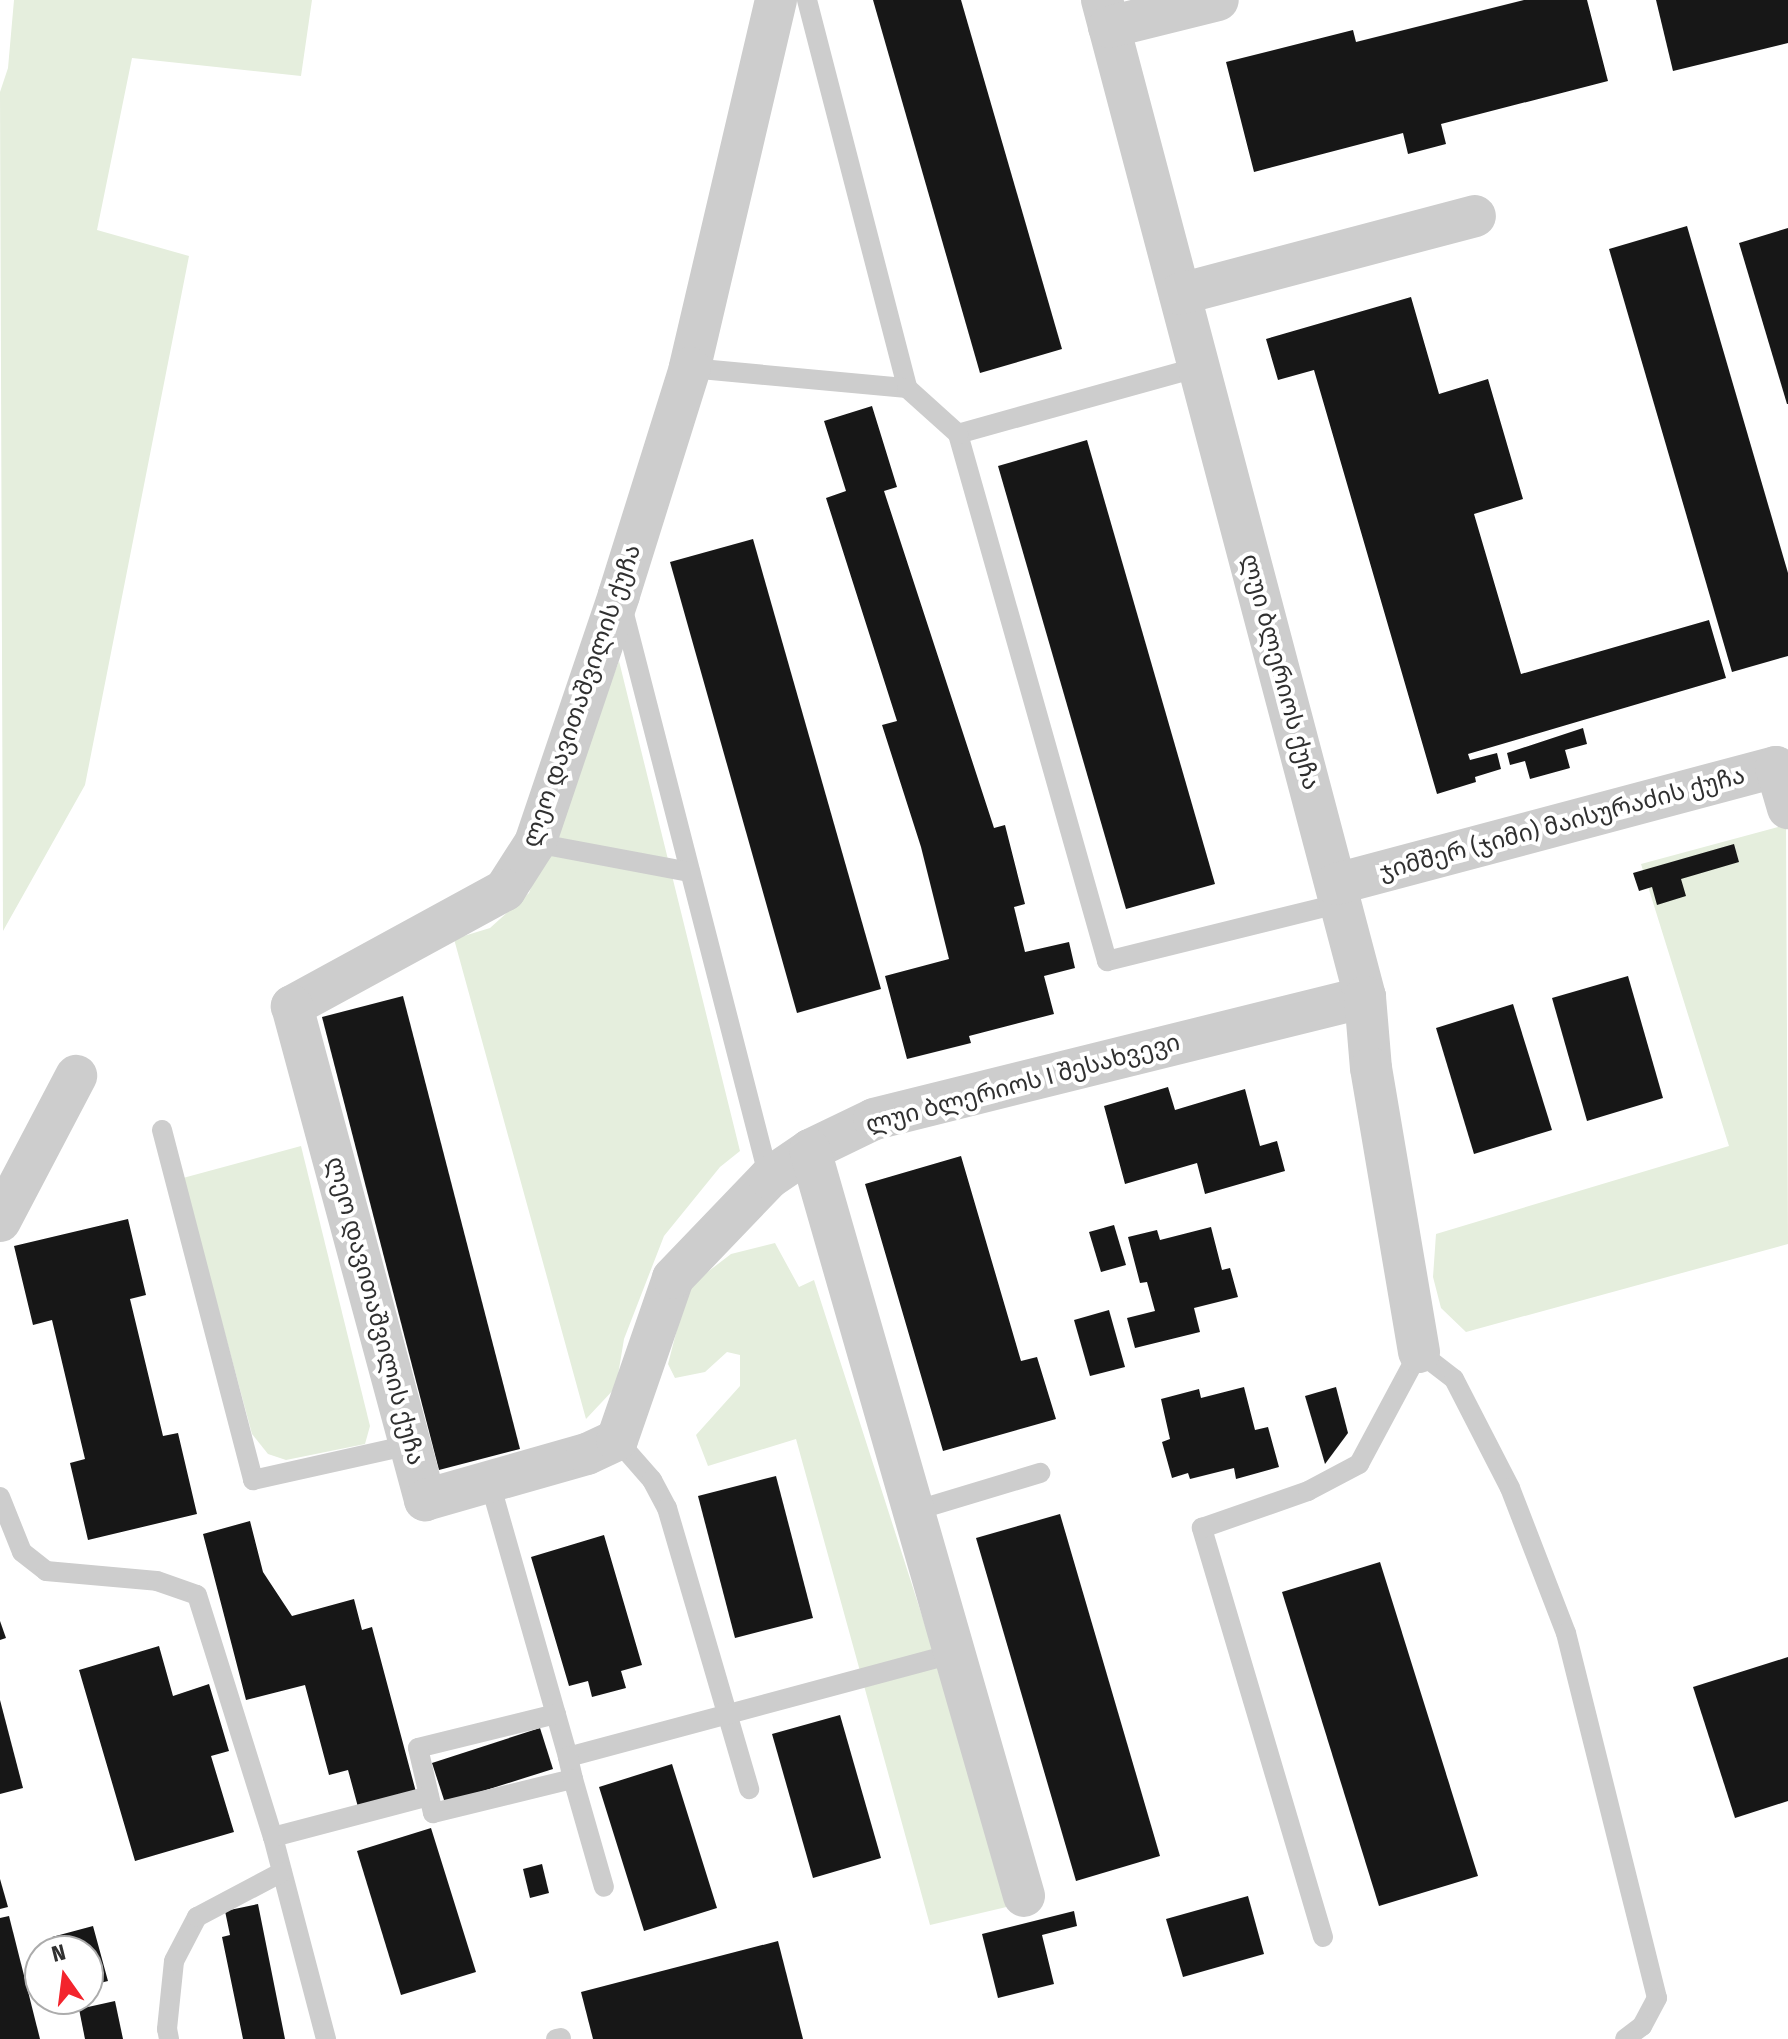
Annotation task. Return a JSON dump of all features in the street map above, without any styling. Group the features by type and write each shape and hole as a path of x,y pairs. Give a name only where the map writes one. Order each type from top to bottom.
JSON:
{"street":[{"name":"ლეო დავითაშვილის ქუჩა","path":"490,1483 425,1500 292,1006 505,890 535,843 619,595 690,368 776,0"},
{"path":"1106,14 1218,0"},
{"name":"ლუი ბლერიოს ქუჩა","path":"1106,14 1365,997 1371,1068 1419,1352"},
{"path":"1180,294 1475,216"},
{"path":"1782,765 1788,808"},
{"name":"ჯიმშერ (ჯიმი) მაისურაძის ქუჩა","path":"1339,894 1782,765"},
{"name":"ლუი ბლერიოს I შესახვევი","path":"617,1440 673,1278 769,1178 810,1150 874,1119 1365,997"},
{"path":"0,1221 76,1076"},
{"path":"810,1150 1024,1896"},
{"path":"490,1483 587,1454 617,1440"}],"lane":[{"path":"807,0 907,388 958,434 1107,961 1339,894"},
{"path":"958,434 1199,367"},
{"path":"690,368 907,388"},
{"path":"619,595 769,1178"},
{"path":"535,843 690,872"},
{"path":"162,1130 253,1480 410,1445"},
{"path":"1323,1937 1202,1528 1308,1491 1359,1464 1419,1352 1454,1379 1510,1488 1566,1633 1657,1998 1642,2026 1625,2039"},
{"path":"617,1440 652,1480 667,1508 749,1789"},
{"path":"914,1511 1040,1473"},
{"path":"490,1483 604,1887"},
{"path":"0,1497 22,1552 46,1571 157,1581 197,1595 273,1837 326,2039"},
{"path":"568,1757 955,1653"},
{"path":"556,1714 418,1748 433,1813 573,1779"},
{"path":"273,1837 429,1796"},
{"path":"169,2039 167,2029 174,1961 197,1917 282,1872"}],"green space":[{"path":"14,0 312,0 301,76 132,58 97,230 189,256 85,785 3,931 0,92 8,68"},
{"path":"619,661 740,1151 720,1167 664,1236 624,1339 616,1387 586,1419 454,939 490,928 529,893"},
{"path":"1786,825 1788,1244 1466,1332 1441,1308 1433,1277 1436,1234 1729,1146 1641,864"},
{"path":"301,1146 370,1426 365,1444 286,1460 268,1454 252,1434 183,1178"},
{"path":"775,1243 799,1287 814,1280 1015,1905 930,1925 796,1439 708,1466 696,1435 740,1386 740,1355 727,1352 705,1372 675,1378 668,1364 688,1287 731,1254"}],"building":[{"path":"873,0 961,0 1062,349 980,373"},
{"path":"1524,0 1587,0 1608,81 1441,124 1446,144 1408,154 1403,133 1254,172 1226,62 1353,30 1356,42"},
{"path":"1656,0 1788,0 1788,43 1673,71"},
{"path":"1687,226 1788,573 1788,656 1732,672 1609,249"},
{"path":"1788,228 1788,404 1787,404 1739,243"},
{"path":"1411,297 1439,394 1488,379 1523,499 1474,514 1521,674 1709,620 1726,678 1468,754 1470,760 1497,753 1501,769 1475,777 1476,782 1437,794 1314,370 1278,380 1266,339"},
{"path":"872,406 897,487 884,491 994,828 1005,825 1025,904 1014,907 1025,952 1069,942 1075,968 1044,976 1054,1014 969,1036 971,1043 907,1059 885,976 949,959 921,847 882,725 897,721 826,498 846,491 824,421"},
{"path":"1087,440 1215,884 1126,909 998,466"},
{"path":"753,539 881,989 797,1013 670,562"},
{"path":"1583,728 1587,744 1565,750 1570,768 1530,779 1525,761 1510,765 1507,753"},
{"path":"1734,844 1739,862 1681,879 1686,896 1657,905 1652,887 1639,891 1633,873"},
{"path":"1628,976 1663,1098 1587,1121 1552,998"},
{"path":"403,996 520,1449 439,1470 322,1017"},
{"path":"1513,1004 1552,1130 1474,1154 1436,1028"},
{"path":"1168,1087 1175,1110 1245,1089 1260,1146 1277,1141 1285,1171 1205,1194 1197,1163 1125,1184 1104,1106"},
{"path":"961,1156 1021,1361 1037,1357 1056,1419 943,1451 865,1184"},
{"path":"128,1219 146,1295 130,1299 163,1436 178,1433 197,1514 88,1540 70,1463 85,1459 52,1320 33,1325 14,1246"},
{"path":"1114,1225 1126,1265 1101,1272 1089,1232"},
{"path":"1211,1227 1222,1270 1230,1268 1238,1297 1194,1308 1200,1332 1135,1348 1127,1318 1155,1311 1147,1282 1140,1283 1128,1237 1157,1230 1160,1240"},
{"path":"1109,1310 1125,1367 1090,1376 1074,1320"},
{"path":"1244,1387 1255,1430 1268,1427 1279,1467 1236,1479 1234,1468 1190,1479 1188,1473 1172,1478 1162,1442 1170,1439 1161,1399 1199,1389 1201,1398"},
{"path":"1336,1387 1348,1433 1325,1464 1305,1396"},
{"path":"776,1476 813,1618 735,1638 698,1496"},
{"path":"1060,1514 1160,1856 1076,1881 976,1538"},
{"path":"250,1521 263,1572 292,1616 354,1599 362,1630 372,1627 416,1792 358,1807 348,1770 329,1775 305,1685 246,1700 203,1534"},
{"path":"604,1535 642,1665 621,1671 626,1688 592,1697 588,1681 569,1686 531,1557"},
{"path":"1380,1562 1478,1876 1379,1906 1282,1592"},
{"path":"0,1621 6,1638 0,1640"},
{"path":"159,1646 173,1696 209,1684 229,1751 211,1756 234,1832 135,1861 79,1670"},
{"path":"1788,1657 1788,1801 1735,1818 1693,1687"},
{"path":"0,1700 23,1788 0,1794"},
{"path":"840,1715 881,1858 813,1878 772,1734"},
{"path":"540,1728 553,1769 445,1803 432,1763"},
{"path":"672,1764 717,1908 644,1931 599,1787"},
{"path":"431,1828 476,1972 401,1995 357,1851"},
{"path":"542,1864 549,1893 530,1898 523,1869"},
{"path":"0,1879 8,1907 0,1909"},
{"path":"1248,1896 1264,1954 1183,1977 1166,1919"},
{"path":"258,1904 285,2039 243,2039 222,1937 230,1935 225,1911"},
{"path":"1074,1911 1077,1926 1042,1935 1054,1984 998,1998 982,1934"},
{"path":"9,1916 24,1976 24,2015 34,2015 40,2039 0,2039 0,1918"},
{"path":"93,1926 95,1935 59,1935"},
{"path":"778,1941 803,2039 593,2039 581,1992"},
{"path":"115,2001 123,2039 85,2039 80,2015 104,2015 104,2003"}]}
